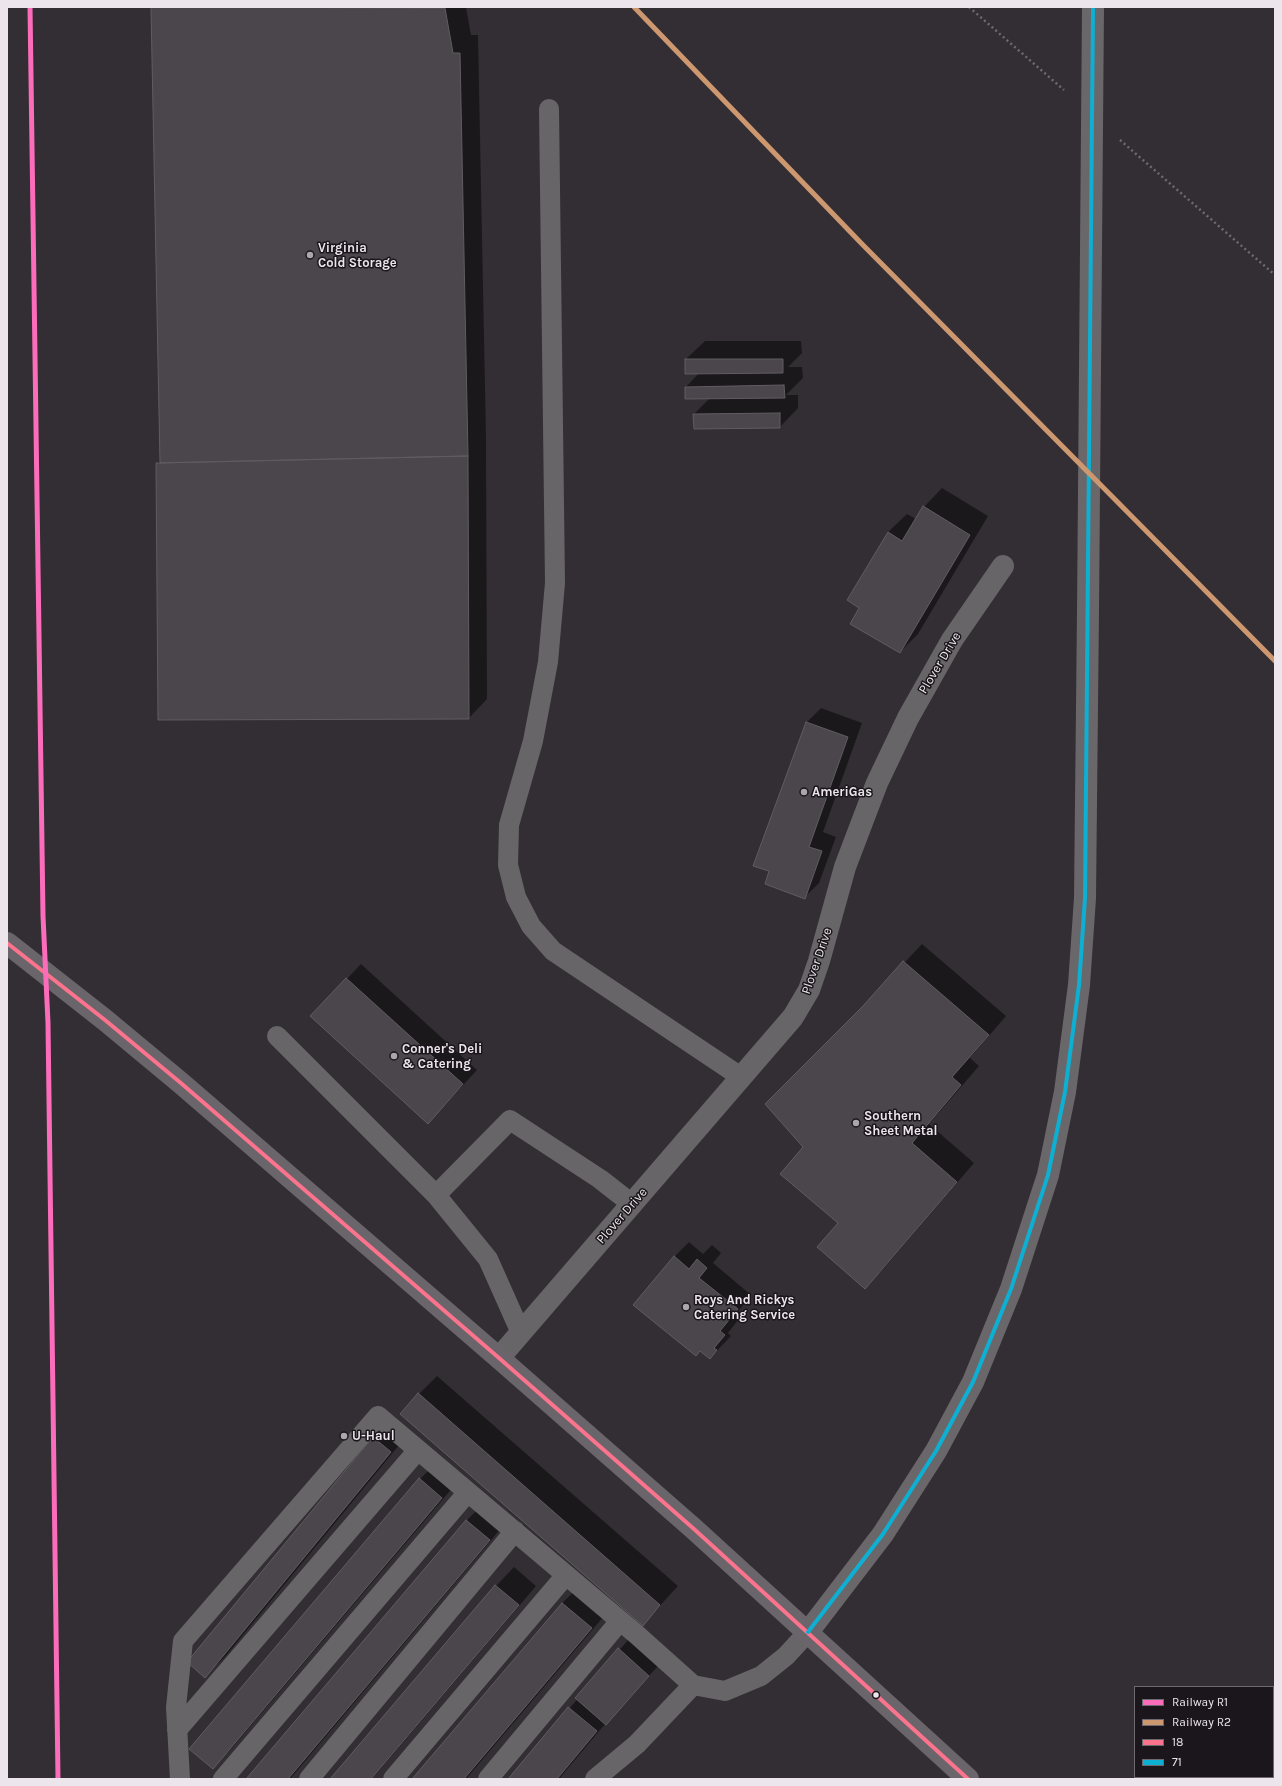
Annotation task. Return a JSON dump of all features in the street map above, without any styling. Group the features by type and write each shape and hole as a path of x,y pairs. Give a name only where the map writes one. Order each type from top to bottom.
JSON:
{"main road":[{"path":"7,943 105,1020 182,1084 499,1358 808,1632 968,1779"}],"street":[{"path":"808,1632 883,1534 936,1451 969,1389 1011,1290 1048,1175 1065,1092 1079,985 1084,898 1093,7"},
{"name":"Plover Drive","path":"499,1358 793,1017 809,990 819,961 845,867 877,783 908,718 952,640 1003,566"}],"lane":[{"path":"549,109 555,583 548,662 533,741 509,825 508,865 516,897 528,921 553,951 741,1077"},
{"path":"277,1036 436,1195 488,1259 521,1333"},
{"path":"436,1195 510,1120 600,1179 632,1204"},
{"path":"180,1779 176,1707 182,1641 378,1416 515,1531 693,1685 725,1691 761,1676 786,1656 808,1632"},
{"path":"177,1730 418,1450"},
{"path":"223,1779 468,1492"},
{"path":"309,1779 515,1531"},
{"path":"393,1779 566,1575"},
{"path":"488,1779 620,1621"},
{"path":"595,1779 637,1744 693,1685"}],"building":[{"name":"Virginia Cold Storage","path":"151,7 445,8 453,53 460,53 468,456 160,463"},
{"path":"685,359 783,359 783,373 685,374"},
{"path":"784,385 785,398 685,399 685,387"},
{"path":"780,413 780,428 694,429 693,414"},
{"path":"468,456 469,719 158,720 156,463"},
{"path":"923,506 970,535 900,653 850,624 859,608 847,600 888,532 902,541"},
{"name":"AmeriGas","path":"806,722 848,737 809,847 822,851 805,899 765,884 769,871 753,866"},
{"name":"Southern Sheet Metal","path":"903,961 989,1035 952,1077 961,1085 912,1143 957,1182 865,1289 817,1247 838,1223 780,1174 803,1147 765,1104 863,1006"},
{"path":"346,978 463,1084 428,1124 310,1016"},
{"name":"Roys And Rickys Catering Service","path":"674,1256 689,1269 697,1259 707,1268 699,1278 738,1309 720,1331 725,1335 714,1348 717,1350 710,1359 700,1351 696,1356 633,1305"},
{"path":"418,1393 660,1605 643,1626 400,1414"},
{"path":"373,1437 391,1452 205,1678 187,1662"},
{"path":"419,1478 442,1498 213,1769 189,1749"},
{"path":"466,1520 490,1540 288,1779 246,1779"},
{"path":"495,1585 519,1605 371,1779 330,1779"},
{"path":"562,1603 592,1628 464,1779 412,1779"},
{"path":"618,1648 649,1676 606,1725 575,1698"},
{"path":"568,1707 597,1731 557,1779 508,1779"},
{"path":"1274,1752 1275,1779 1257,1778 1274,1778"}],"railway":[{"path":"634,7 861,243 1275,661"}],"rail line":[{"name":"R1","path":"30,7 43,916 48,1023 58,1779"},
{"name":"R2","path":"634,7 861,243 1275,661"}],"transit line":[{"name":"71","path":"808,1632 883,1534 936,1451 973,1382 1011,1289 1048,1175 1065,1092 1079,985 1085,898 1093,7"},
{"name":"18","path":"7,943 105,1020 182,1084 499,1358 694,1529 968,1779"}],"place":[{"name":"Virginia Cold Storage","path":"310,255"},
{"name":"AmeriGas","path":"804,792"},
{"name":"Conner's Deli & Catering","path":"394,1056"},
{"name":"Southern Sheet Metal","path":"856,1123"},
{"name":"Roys And Rickys Catering Service","path":"686,1307"},
{"name":"U-Haul","path":"344,1436"}]}
